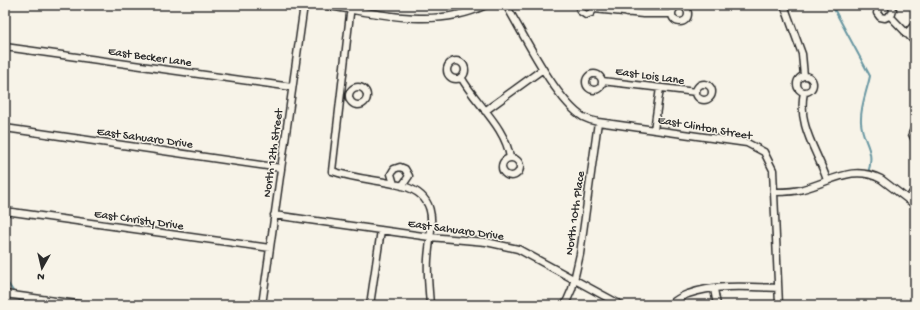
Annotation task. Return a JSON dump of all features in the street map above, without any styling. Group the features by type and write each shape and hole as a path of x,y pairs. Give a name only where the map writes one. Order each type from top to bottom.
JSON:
{"street":[{"name":"North 12th Street","path":"262,305 304,5"},
{"path":"323,5 351,7 365,12 406,18 436,18 460,14 486,5"},
{"name":"East Clinton Street","path":"506,5 543,69 571,106 584,117 598,122 747,143 764,152 773,170 779,305"},
{"path":"579,5 580,11 589,15 594,7 627,13 672,14"},
{"path":"627,13 628,5"},
{"path":"784,5 802,54 804,76"},
{"path":"879,5 877,10 878,15 885,18 890,16 893,10 891,5"},
{"path":"351,7 332,171 366,180 402,186 413,190 427,200 432,216 428,261 430,305"},
{"path":"890,16 915,42"},
{"path":"906,34 915,24"},
{"name":"East Becker Lane","path":"5,47 292,87"},
{"path":"485,111 543,69"},
{"path":"804,76 809,77 814,84 811,90 804,92 799,89 797,84 804,76"},
{"path":"461,77 500,134 509,152 510,158"},
{"name":"East Lois Lane","path":"602,81 696,92"},
{"path":"654,130 660,88"},
{"path":"804,92 802,116 806,133 827,180"},
{"path":"342,93 349,94"},
{"name":"North 10th Place","path":"565,305 574,280 580,254 598,122"},
{"path":"915,127 912,134 915,140"},
{"name":"East Sahuaro Drive","path":"5,128 281,168"},
{"path":"394,184 391,174 394,169 400,167 405,169 408,176 402,186"},
{"path":"775,192 805,189 849,173 875,176 915,205"},
{"path":"908,200 915,189"},
{"name":"East Christy Drive","path":"5,211 270,248"},
{"name":"East Sahuaro Drive","path":"274,216 430,237 486,242 518,250 621,305"},
{"path":"370,305 381,230"},
{"path":"669,305 687,294 714,289 778,288"},
{"path":"714,289 717,305"},
{"path":"5,294 84,305"}],"waterway":[{"path":"834,5 834,9 870,76 861,116 862,129 870,152 870,165 868,173"},
{"path":"5,279 15,294"},
{"path":"18,297 22,305"}]}
